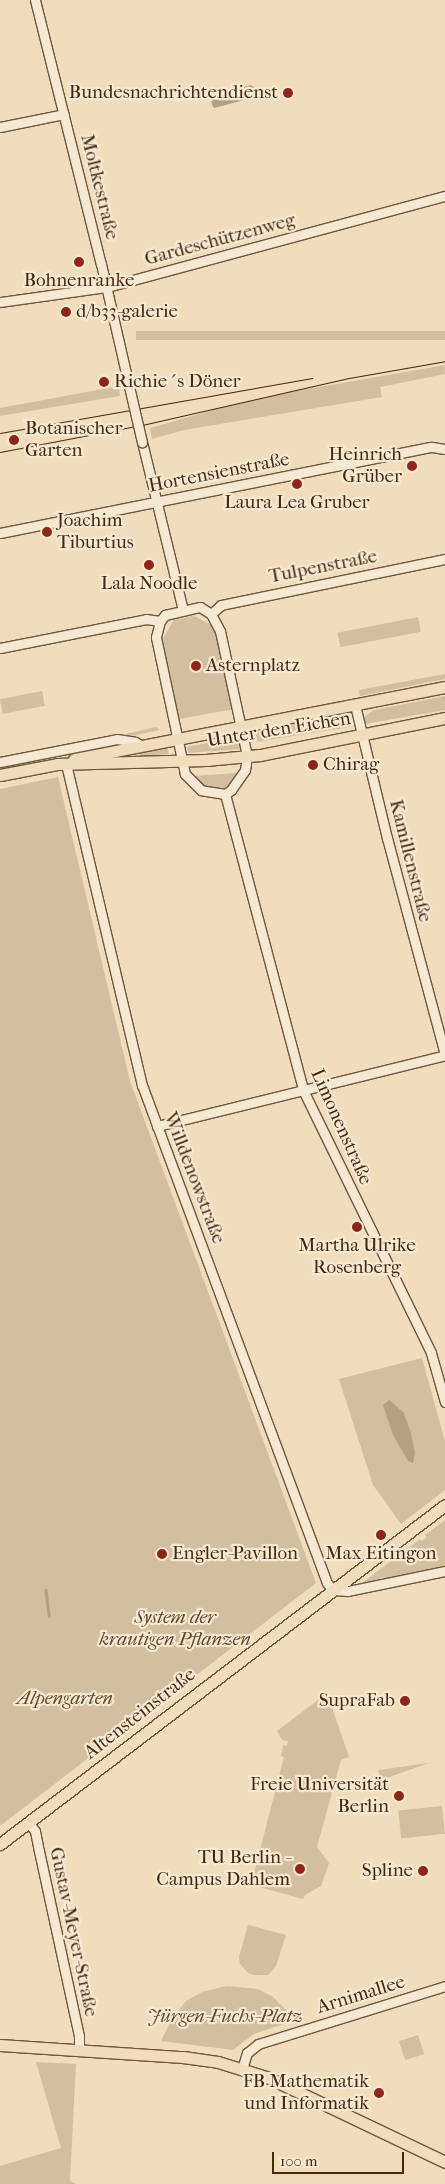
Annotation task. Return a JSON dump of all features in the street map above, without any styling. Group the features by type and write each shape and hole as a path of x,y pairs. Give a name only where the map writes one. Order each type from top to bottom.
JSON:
{"main road":[{"name":"Unter den Eichen","path":"0,775 62,764 92,754 445,688"},
{"name":"Unter den Eichen","path":"62,764 182,761 247,756 445,718"},
{"name":"Altensteinstraße","path":"0,1844 445,1504"},
{"path":"0,2045 196,2058 242,2069 296,2090 445,2162"}],"street":[{"name":"Moltkestraße","path":"35,0 183,610"},
{"path":"0,127 64,114"},
{"name":"Gardeschützenweg","path":"0,302 106,287 445,196"},
{"name":"Hortensienstraße","path":"0,533 432,447 445,449"},
{"name":"Tulpenstraße","path":"211,614 221,605 445,559"},
{"path":"200,607 211,614 220,631 247,756 245,770 231,790 225,794 211,794 197,787 186,774 156,637 160,621 165,615 200,607"},
{"path":"0,648 146,619 160,621"},
{"name":"Kamillenstraße","path":"356,705 362,735 445,1054"},
{"name":"Unter den Eichen","path":"0,762 117,739 135,742 142,746"},
{"name":"Willdenowstraße","path":"62,764 142,1085 327,1583 333,1590"},
{"name":"Limonenstraße","path":"225,794 302,1090 431,1353 445,1402"},
{"path":"157,1126 445,1054"},
{"path":"333,1590 348,1591 445,1571"},
{"name":"Gustav-Meyer-Straße","path":"28,1822 35,1831 79,2036 79,2050"},
{"name":"Arnimallee","path":"242,2069 247,2053 258,2044 445,1986"}],"green space":[{"path":"136,331 445,331 445,340 136,340"},
{"path":"445,365 445,374 380,387 382,397 184,430 152,439 150,428 217,409 291,392"},
{"path":"119,386 120,396 0,416 0,408"},
{"path":"194,616 210,624 216,633 234,709 179,719 162,640 174,620"},
{"path":"418,617 421,632 340,647 338,633"},
{"path":"445,674 445,679 360,696 359,690"},
{"path":"42,691 45,706 3,714 0,699"},
{"path":"445,696 445,710 365,724 364,717 374,710"},
{"path":"350,715 352,727 257,742 255,730"},
{"path":"156,727 160,730 131,736 125,734"},
{"path":"237,737 240,749 188,753 187,747"},
{"path":"167,747 169,754 140,756 140,752"},
{"path":"239,773 230,785 220,790 202,786 192,776"},
{"path":"58,777 130,1081 316,1583 0,1826 0,789"},
{"path":"422,1358 445,1441 445,1490 401,1524 373,1485 339,1379"},
{"path":"445,1520 445,1567 384,1580 384,1577 380,1578 380,1581 358,1586 420,1539 422,1541 427,1537 425,1535"},
{"path":"328,1696 349,1757 341,1760 317,1847 329,1863 321,1886 305,1895 303,1899 251,1885 284,1757 281,1756 283,1745 287,1746 288,1741 282,1740 277,1731 322,1697"},
{"path":"428,1763 381,1780 378,1770"},
{"path":"442,1806 445,1834 401,1838 398,1811"},
{"path":"248,1925 286,1935 276,1966 268,1975 248,1973 240,1964 239,1957"},
{"name":"Jürgen-Fuchs-Platz","path":"226,1986 258,1989 273,1997 296,2020 254,2034 233,2050 161,2041 171,2020 186,2001 202,1992"},
{"path":"418,2035 424,2054 405,2060 399,2041"},
{"path":"36,2062 76,2064 70,2181 76,2184 0,2184 0,2166 61,2148"}],"shaded area":[{"path":"251,85 256,89 256,97 214,108 212,105 211,96"},
{"path":"389,1400 404,1413 415,1453 413,1463 408,1461 393,1435 383,1405"}],"waterway":[{"path":"46,1590 49,1616"}],"tram line":[{"path":"0,452 142,425 349,378 445,361"},
{"path":"0,433 312,378"}],"place":[{"name":"Bundesnachrichtendienst","path":"288,93"},
{"name":"Bohnenranke","path":"79,262"},
{"name":"d/b33-galerie","path":"66,312"},
{"name":"Richie´s Döner","path":"104,382"},
{"name":"Botanischer Garten","path":"14,440"},
{"name":"Heinrich Grüber","path":"412,466"},
{"name":"Laura Lea Gruber","path":"297,484"},
{"name":"Joachim Tiburtius","path":"47,532"},
{"name":"Lala Noodle","path":"149,565"},
{"name":"Asternplatz","path":"196,666"},
{"name":"Chirag","path":"313,765"},
{"name":"Martha Ulrike Rosenberg","path":"357,1227"},
{"name":"Max Eitingon","path":"381,1535"},
{"name":"Engler-Pavillon","path":"162,1554"},
{"name":"SupraFab","path":"405,1701"},
{"name":"Freie Universität Berlin","path":"399,1796"},
{"name":"TU Berlin - Campus Dahlem","path":"300,1869"},
{"name":"Spline","path":"423,1871"},
{"name":"FB Mathematik und Informatik","path":"379,2093"}],"park label":[{"name":"System der krautigen Pflanzen","path":"175,1629"},
{"name":"Alpengarten","path":"65,1699"}]}
